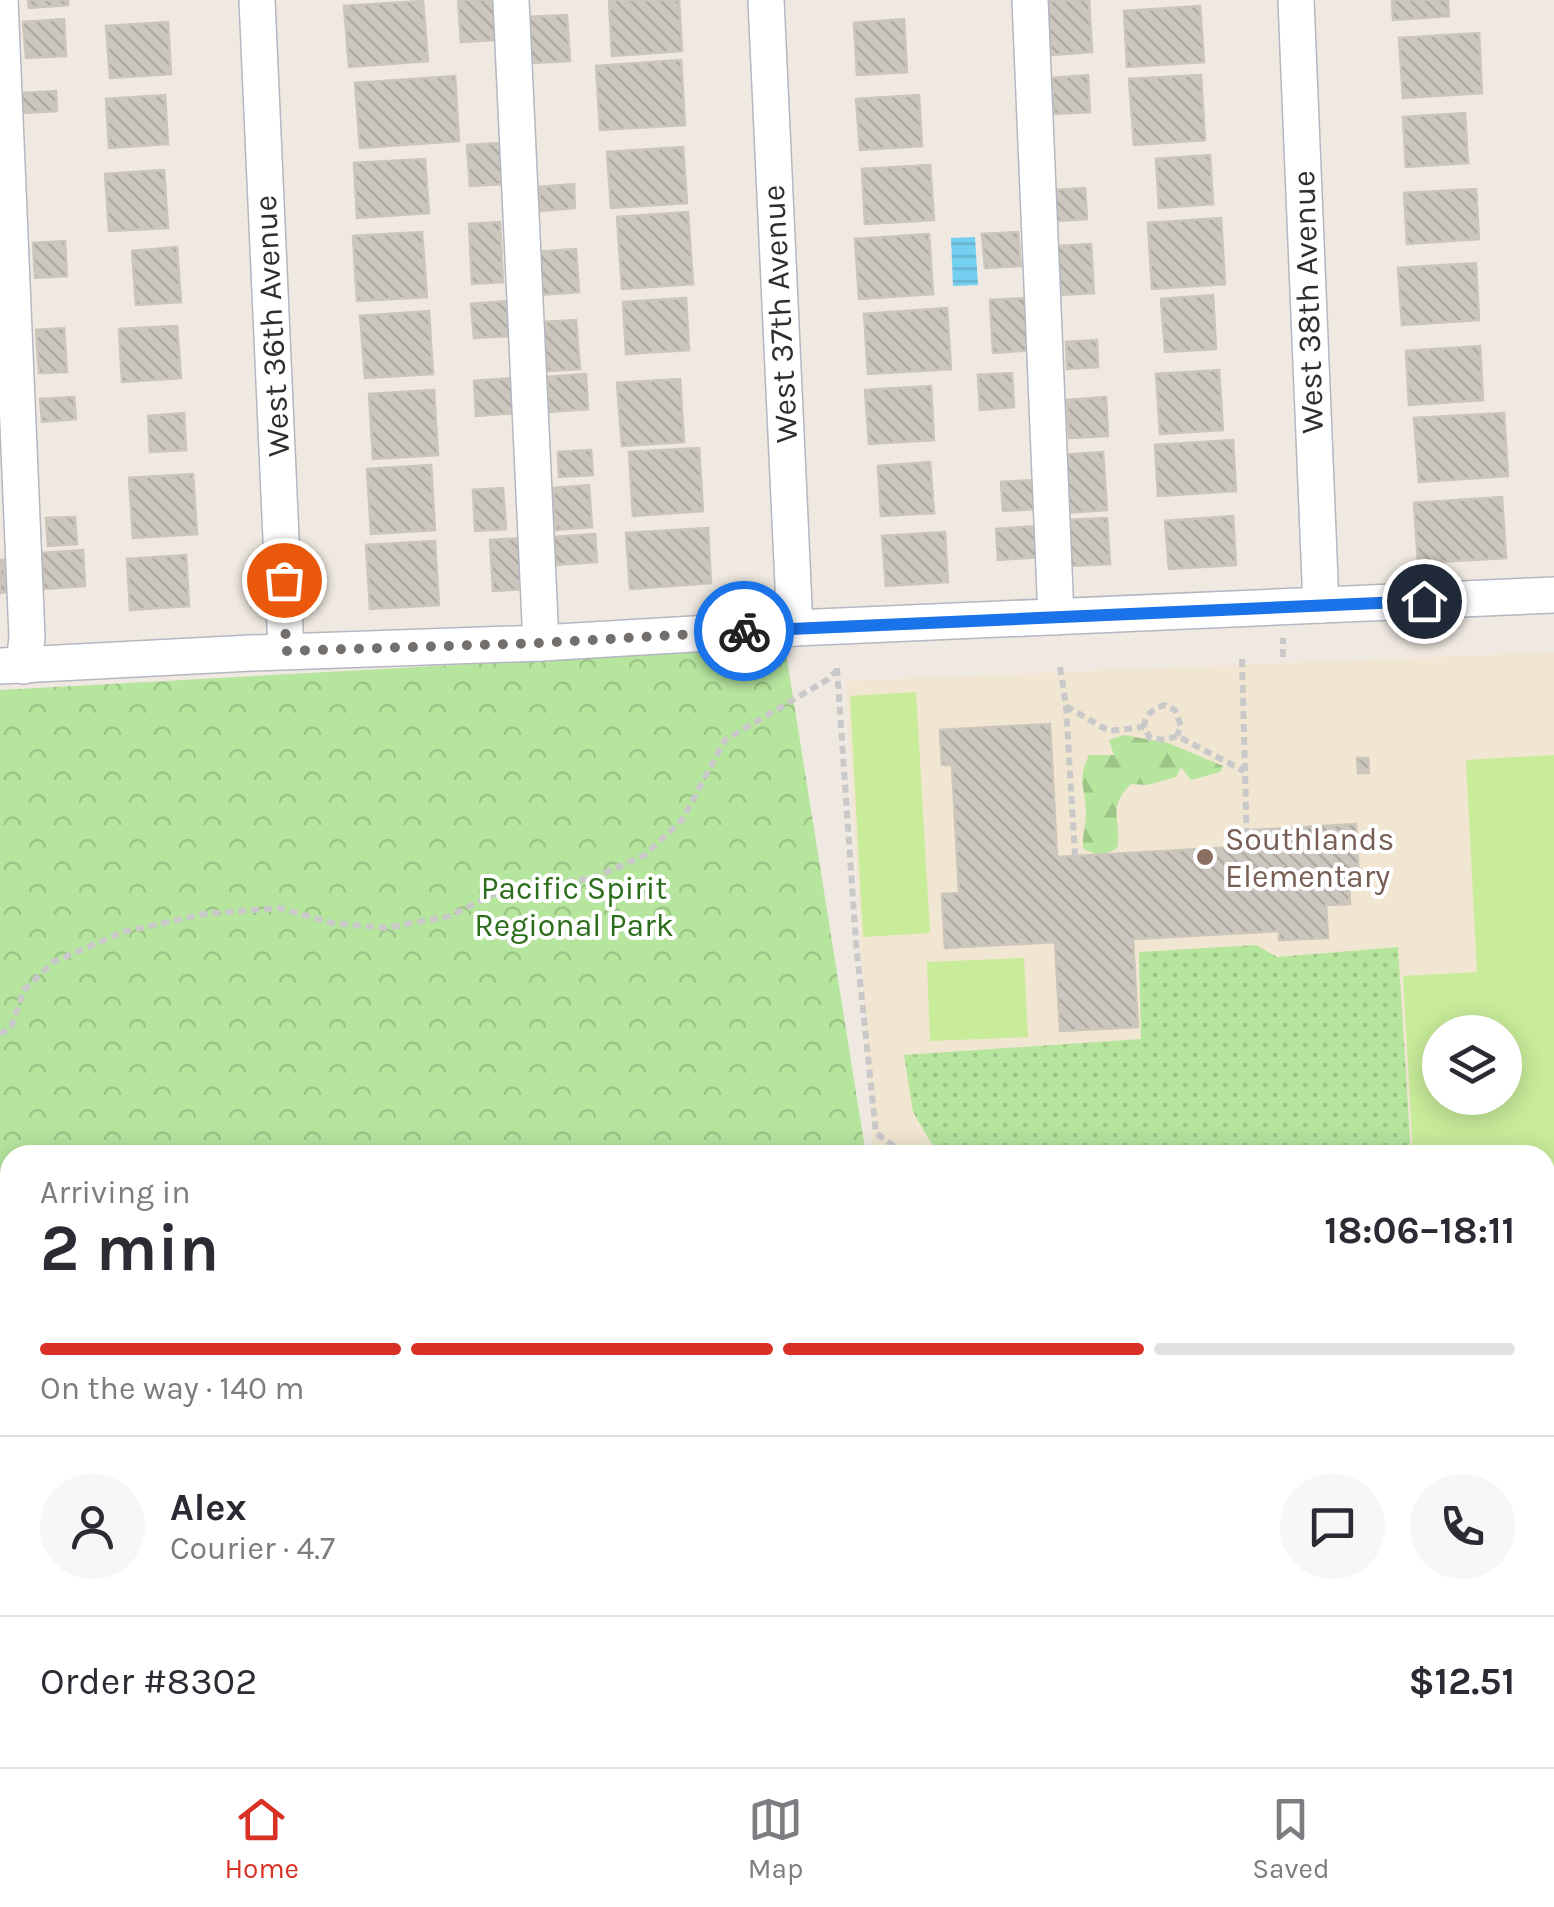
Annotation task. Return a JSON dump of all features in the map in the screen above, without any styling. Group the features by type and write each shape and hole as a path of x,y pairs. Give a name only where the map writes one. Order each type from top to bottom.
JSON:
{"street":[{"path":"0,0 27,638 12,666"},
{"name":"West 36th Avenue","path":"257,0 286,651"},
{"path":"510,0 541,643"},
{"name":"West 37th Avenue","path":"766,0 795,628"},
{"path":"1030,0 1056,617"},
{"name":"West 38th Avenue","path":"1296,0 1322,605"},
{"path":"12,666 1554,595"}],"path":[{"path":"833,627 856,944 876,1133 892,1145"},
{"path":"1242,659 1247,847"},
{"path":"1060,667 1075,856"},
{"path":"0,1034 11,1026 24,990 53,962 124,932 204,914 279,908 332,923 386,928 450,916 498,892 593,878 645,856 682,820 725,740 827,680 837,670"},
{"path":"1178,736 1181,726 1175,710 1164,705 1150,711 1144,727 1150,738 1165,740 1178,736 1244,771"},
{"path":"1066,706 1109,731 1144,727"}],"shaded area":[{"name":"Southlands Elementary","path":"1554,652 1554,1145 872,1145 846,681"}],"green space":[{"name":"Pacific Spirit Regional Park","path":"785,647 864,1145 0,1145 0,690"},
{"path":"916,692 930,933 863,937 850,696"},
{"path":"1124,735 1168,743 1223,766 1220,772 1191,780 1181,767 1176,777 1147,785 1131,784 1117,808 1117,848 1096,854 1083,848 1083,772 1089,755 1114,755 1109,740"},
{"path":"1554,755 1554,1145 1412,1145 1403,976 1477,972 1466,760"},
{"path":"1256,945 1277,957 1398,947 1410,1145 932,1145 913,1112 904,1055 1141,1039 1139,952"},
{"path":"1024,958 1028,1037 930,1041 927,962"}],"water":[{"path":"975,237 978,285 953,286 951,238"}],"building":[{"path":"28,0 68,0 68,5 29,8"},
{"path":"458,0 493,0 496,40 461,42"},
{"path":"609,0 679,0 682,51 612,56"},
{"path":"1089,0 1092,52 1051,55 1048,1"},
{"path":"1392,0 1448,0 1449,16 1393,20"},
{"path":"423,1 428,61 349,67 344,6"},
{"path":"1200,6 1204,62 1127,67 1124,11"},
{"path":"567,15 570,61 530,63 527,17"},
{"path":"64,19 66,56 26,58 23,22"},
{"path":"904,19 907,72 857,75 854,23"},
{"path":"168,22 171,74 110,78 106,26"},
{"path":"1479,33 1482,93 1403,98 1399,38"},
{"path":"681,60 685,125 600,130 596,66"},
{"path":"1088,75 1090,112 1054,114 1052,78"},
{"path":"1201,75 1205,140 1134,145 1129,79"},
{"path":"455,76 459,141 360,148 355,83"},
{"path":"56,91 57,111 23,113 22,93"},
{"path":"165,95 168,144 109,148 106,99"},
{"path":"919,95 922,146 860,150 856,99"},
{"path":"1465,113 1468,163 1406,167 1403,117"},
{"path":"500,143 503,184 470,186 467,145"},
{"path":"683,147 687,203 611,208 607,152"},
{"path":"1210,155 1213,204 1159,208 1156,159"},
{"path":"425,159 429,213 357,218 354,163"},
{"path":"930,165 934,220 865,224 862,169"},
{"path":"164,170 168,228 109,231 105,174"},
{"path":"574,184 575,208 541,211 539,187"},
{"path":"1085,188 1087,219 1057,221 1055,190"},
{"path":"1476,189 1479,239 1407,244 1404,193"},
{"path":"688,212 693,284 622,289 617,217"},
{"path":"1221,218 1225,284 1152,289 1148,223"},
{"path":"500,222 503,282 472,284 469,224"},
{"path":"422,232 427,297 357,301 353,236"},
{"path":"1018,232 1021,266 985,268 982,234"},
{"path":"929,234 933,294 859,299 855,239"},
{"path":"65,241 67,276 35,278 33,243"},
{"path":"1091,244 1094,293 1060,295 1057,246"},
{"path":"177,247 181,302 136,305 132,251"},
{"path":"576,249 579,292 538,295 535,252"},
{"path":"1476,263 1479,320 1402,325 1398,268"},
{"path":"1213,295 1216,349 1165,352 1161,299"},
{"path":"686,298 689,350 626,354 623,302"},
{"path":"1028,298 1032,350 993,353 990,300"},
{"path":"507,301 509,336 474,338 471,304"},
{"path":"947,308 951,369 868,374 864,314"},
{"path":"429,311 433,374 365,378 360,316"},
{"path":"576,320 580,369 547,371 543,322"},
{"path":"177,326 181,378 122,382 119,329"},
{"path":"64,328 67,372 39,373 36,330"},
{"path":"1097,340 1098,367 1067,369 1066,342"},
{"path":"1480,346 1483,400 1409,405 1406,351"},
{"path":"1219,370 1223,430 1160,434 1156,374"},
{"path":"1012,373 1014,407 980,410 978,375"},
{"path":"586,374 588,409 549,412 547,377"},
{"path":"515,378 518,413 476,416 474,381"},
{"path":"680,379 684,442 622,446 617,383"},
{"path":"931,386 934,440 869,444 865,390"},
{"path":"434,390 438,455 373,459 369,394"},
{"path":"74,397 76,419 42,422 40,399"},
{"path":"1106,397 1108,436 1069,438 1067,400"},
{"path":"184,413 186,450 150,452 148,416"},
{"path":"1504,413 1508,476 1419,482 1414,418"},
{"path":"1233,440 1236,491 1158,496 1155,445"},
{"path":"699,448 703,511 633,516 629,452"},
{"path":"591,450 593,475 559,477 558,452"},
{"path":"1103,452 1107,510 1064,513 1060,455"},
{"path":"930,462 934,513 881,516 878,466"},
{"path":"431,465 435,530 371,534 367,469"},
{"path":"193,474 197,534 133,538 129,478"},
{"path":"1034,480 1036,509 1003,511 1001,482"},
{"path":"589,485 592,527 556,530 553,488"},
{"path":"503,488 506,529 475,531 473,490"},
{"path":"1502,497 1506,558 1418,563 1414,503"},
{"path":"1233,516 1236,565 1169,569 1165,521"},
{"path":"75,517 77,544 48,546 46,518"},
{"path":"1107,518 1110,564 1070,566 1067,520"},
{"path":"1039,526 1041,557 998,560 996,529"},
{"path":"708,528 711,583 630,589 626,533"},
{"path":"945,532 948,582 886,586 882,536"},
{"path":"595,534 597,562 555,565 553,537"},
{"path":"523,538 526,589 493,591 490,540"},
{"path":"435,541 439,605 370,609 366,545"},
{"path":"83,550 85,586 43,589 42,553"},
{"path":"186,555 189,606 130,610 127,559"},
{"path":"0,560 4,560 6,592 0,593"},
{"path":"1050,724 1057,857 1254,846 1253,830 1356,824 1359,878 1349,878 1350,904 1326,905 1328,938 1279,940 1279,931 1133,939 1138,1027 1060,1031 1055,942 945,948 942,894 959,893 952,765 942,765 940,730"},
{"path":"1357,758 1368,758 1369,773 1358,773"}],"way so far":[{"path":"284,580 286,651 541,643 744,631"}],"place":[{"name":"Southlands Elementary","path":"1205,857"}],"route":[{"path":"744,631 1424,601"}]}
